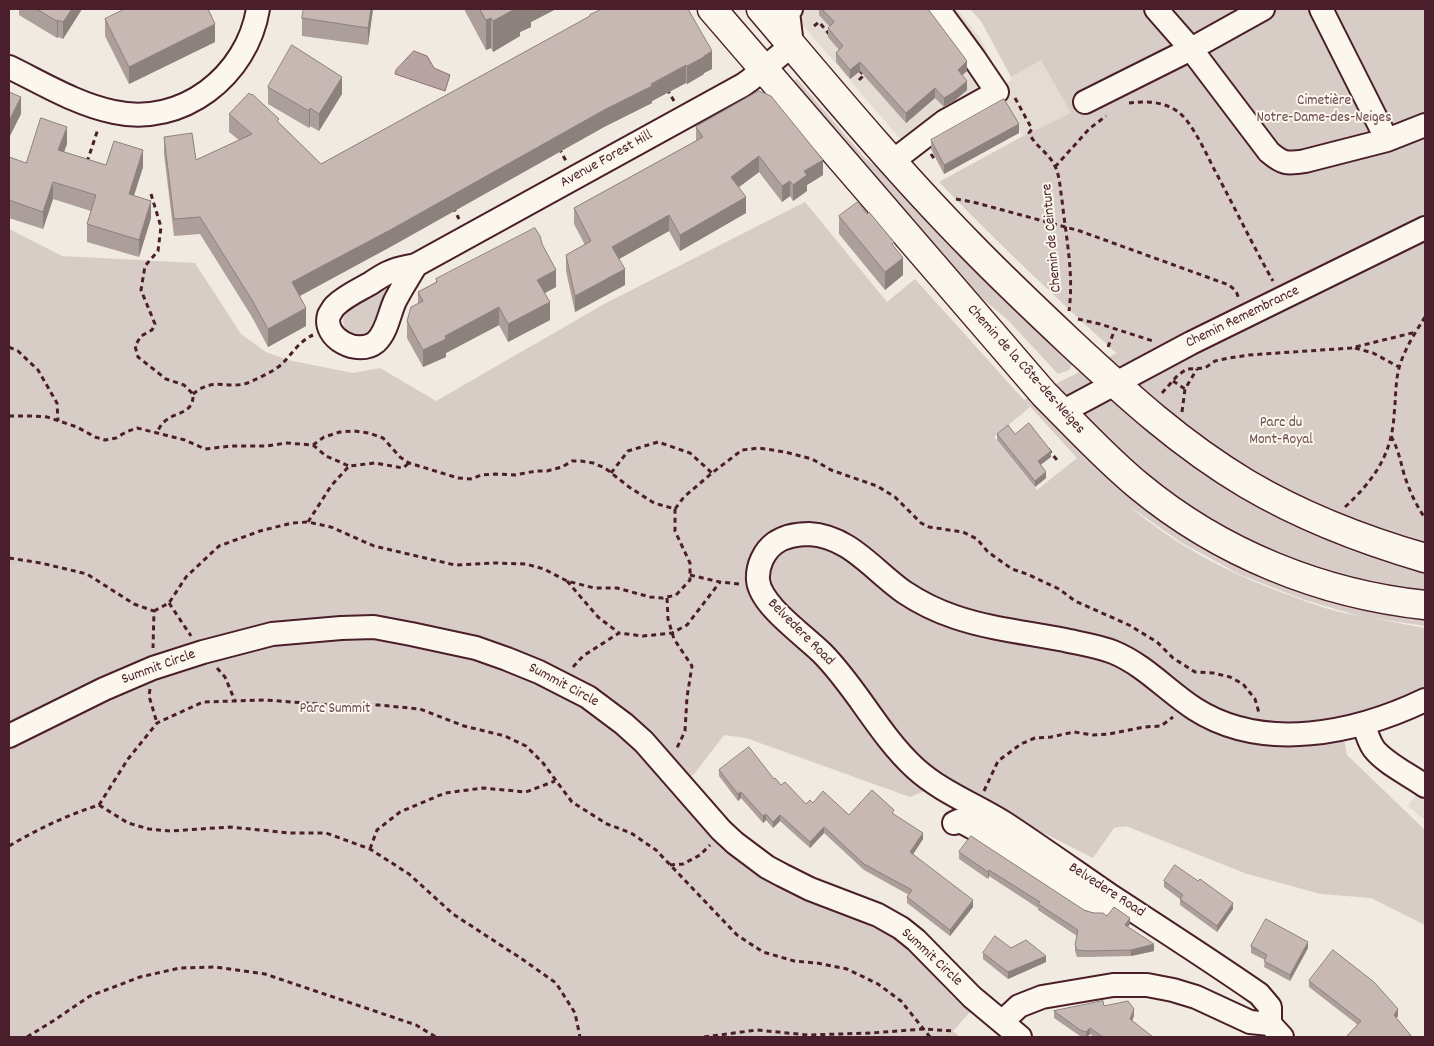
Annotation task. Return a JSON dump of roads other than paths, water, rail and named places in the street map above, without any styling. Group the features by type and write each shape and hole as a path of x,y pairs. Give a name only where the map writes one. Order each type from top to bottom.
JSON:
{"main road":[{"name":"Chemin de la Côte-des-Neiges","path":"712,9 1044,394 1117,467 1139,486 1182,518 1225,544 1275,568 1324,585 1368,596 1425,605"},
{"path":"761,9 893,161 971,246 1114,384 1152,417 1185,443 1248,485 1296,510 1336,528 1425,558"}],"street":[{"path":"9,67 101,109 135,115 160,113 176,108 209,91 228,74 240,59 248,44 258,9"},
{"path":"791,9 788,12 792,45"},
{"path":"893,161 945,121 997,92 938,9"},
{"path":"1156,9 1191,49 1269,152 1280,161 1292,163 1305,161 1387,140 1425,125"},
{"path":"1086,102 1191,49 1264,9"},
{"path":"1321,9 1387,140"},
{"name":"Avenue Forest Hill","path":"416,265 743,85 792,45"},
{"name":"Chemin Remembrance","path":"1062,412 1191,343 1425,228"},
{"name":"Belvedere Road","path":"1276,1030 1270,1007 1259,994 1003,822 929,779 918,770 897,750 825,656 766,600 759,586 758,574 762,560 771,546 783,538 799,534 819,535 837,540 854,550 906,593 928,606 954,617 987,626 1095,646 1114,653 1148,672 1198,711 1238,728 1292,735 1322,732 1364,724 1425,700"},
{"name":"Summit Circle","path":"9,736 153,668 203,652 272,634 374,627 476,648 508,659 561,682 603,707 644,742 721,830 735,843 767,867 782,875 810,889 878,915 901,928 916,940 972,997 1020,1037"},
{"path":"1364,724 1372,745 1379,754 1425,786"},
{"path":"954,823 958,821 966,824 988,836 1090,905 1099,907 1105,905 1111,896"},
{"path":"1002,1022 1018,1006 1042,997 1089,988 1147,985 1196,997 1250,1022 1276,1030"}],"park label":[{"name":"Cimetière Notre-Dame-des-Neiges","path":"1324,110"},
{"name":"Parc du Mont-Royal","path":"1281,432"},
{"name":"Parc Summit","path":"335,710"}]}
